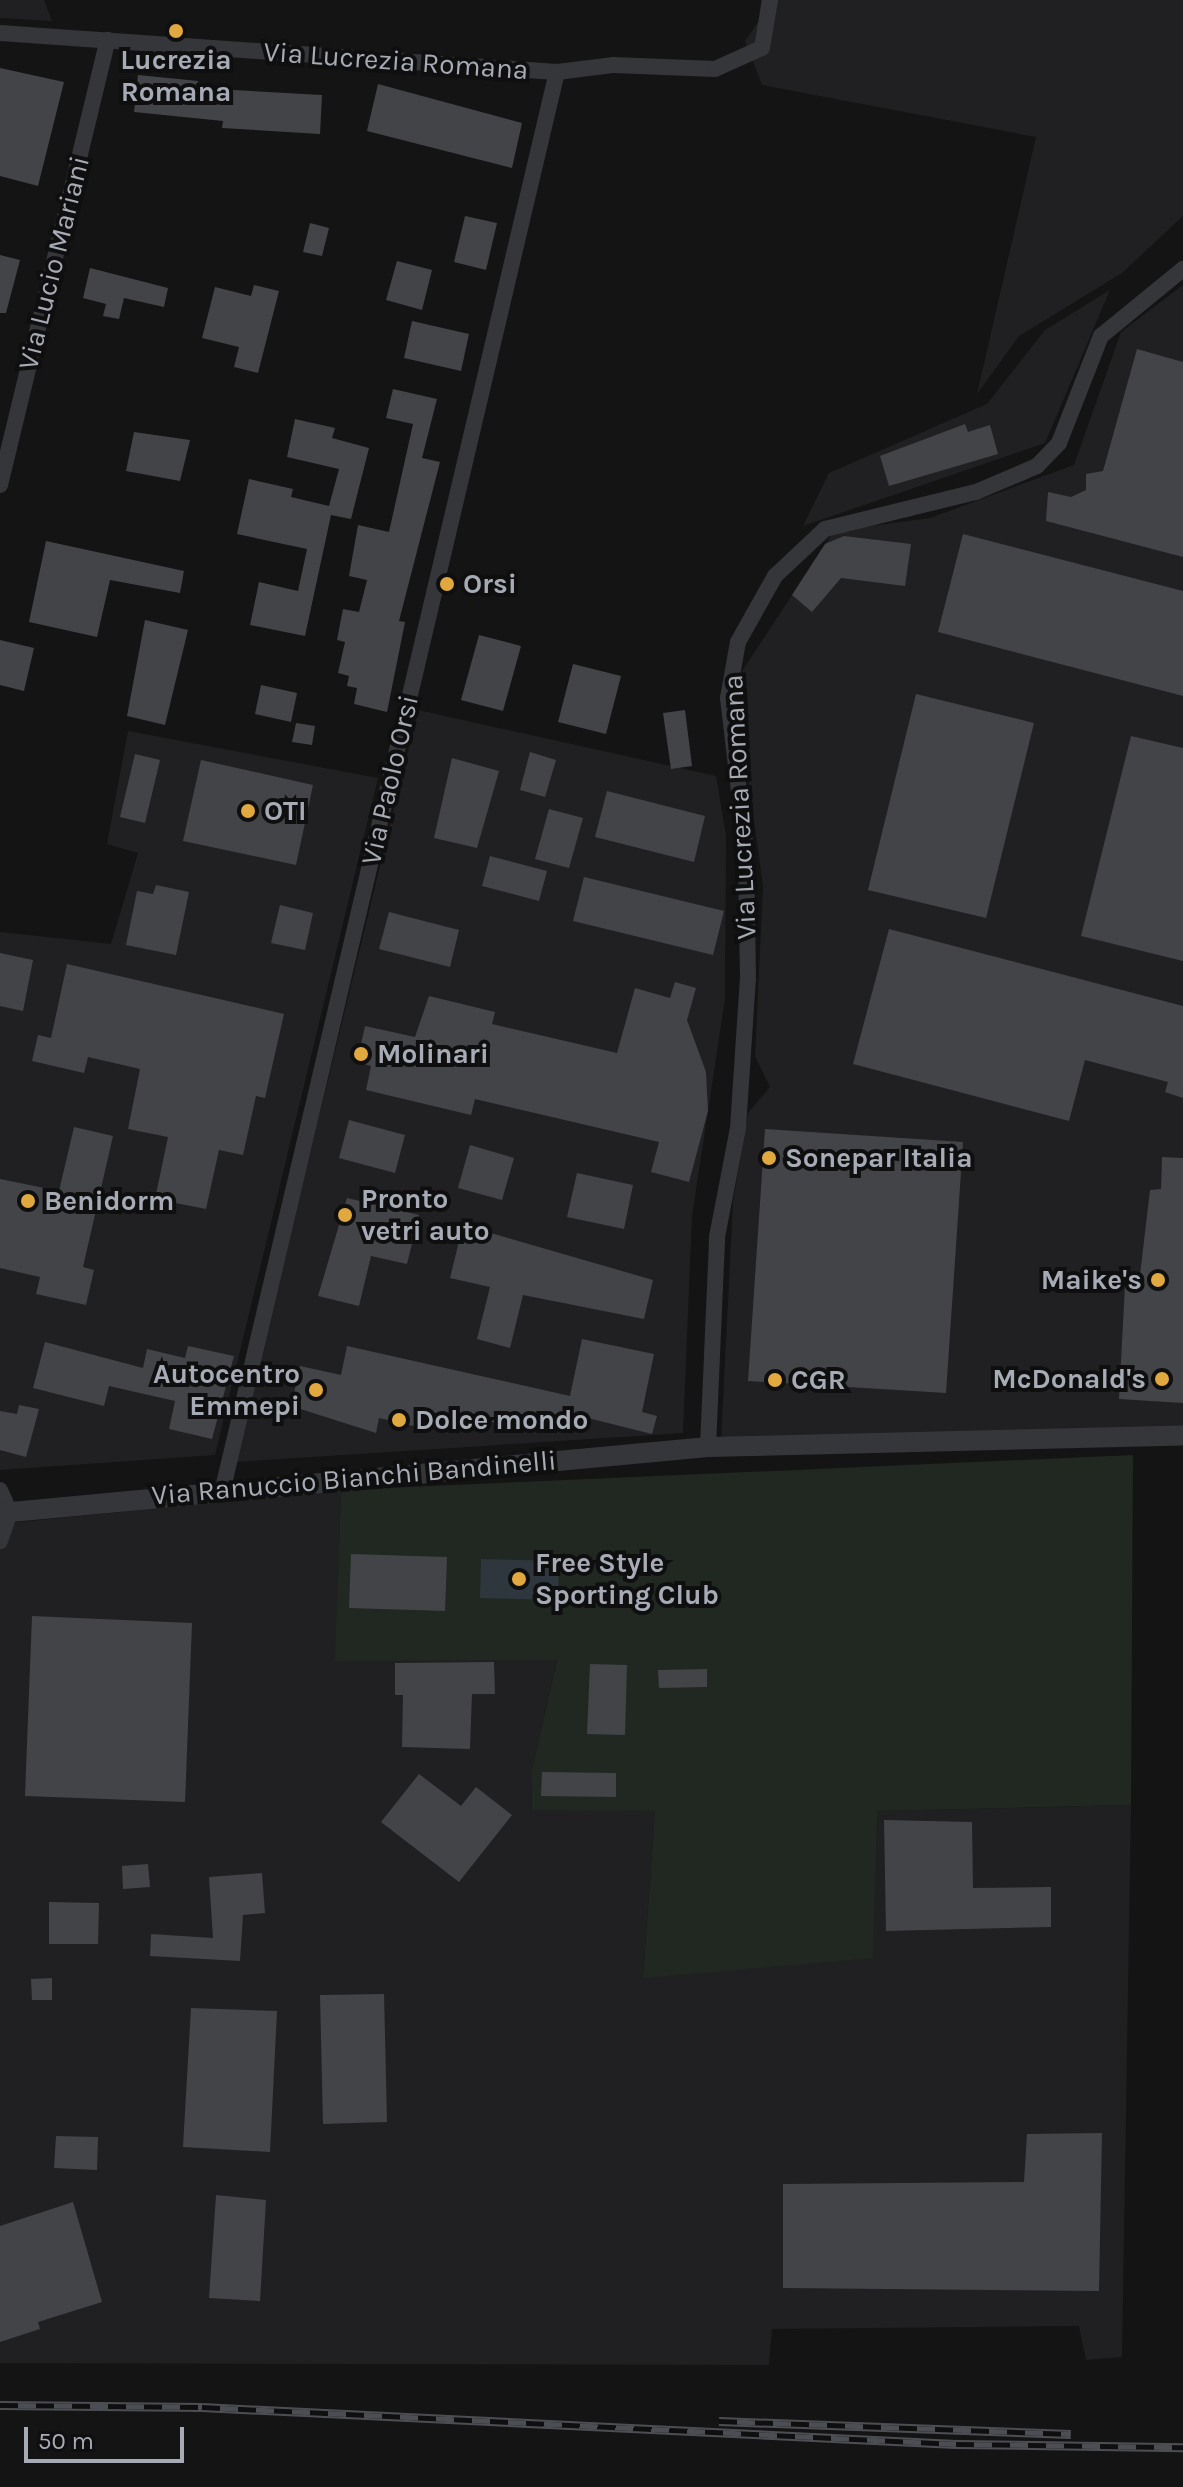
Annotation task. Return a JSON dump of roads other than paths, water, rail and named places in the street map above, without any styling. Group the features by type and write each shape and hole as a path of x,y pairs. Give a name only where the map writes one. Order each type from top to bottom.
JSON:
{"street":[{"name":"Via Lucrezia Romana","path":"0,33 557,72 613,65 728,67 762,48 769,24 770,0"},
{"name":"Via Lucio Mariani","path":"0,485 108,40"},
{"name":"Via Paolo Orsi","path":"223,1488 557,72"},
{"name":"Via Lucrezia Romana","path":"708,1447 717,1237 738,1128 748,979 746,842 728,698 738,642 775,576 825,529 976,492 1037,466 1059,443 1101,336 1183,269"},
{"name":"Via Ranuccio Bianchi Bandinelli","path":"5,1512 223,1488 708,1447 1183,1435"},
{"path":"0,1490 5,1512 0,1541"}],"railway":[{"path":"0,2405 202,2407 956,2444 1183,2447"},
{"path":"719,2421 1071,2434"}],"place":[{"name":"Lucrezia Romana","path":"176,31"},
{"name":"Orsi","path":"447,584"},
{"name":"OTI","path":"248,811"},
{"name":"Molinari","path":"361,1054"},
{"name":"Sonepar Italia","path":"769,1158"},
{"name":"Benidorm","path":"28,1201"},
{"name":"Pronto vetri auto","path":"345,1215"},
{"name":"Maike's","path":"1158,1280"},
{"name":"McDonald's","path":"1162,1379"},
{"name":"CGR","path":"775,1380"},
{"name":"Autocentro Emmepi","path":"316,1390"},
{"name":"Dolce mondo","path":"399,1420"},
{"name":"Free Style Sporting Club","path":"519,1579"}]}
